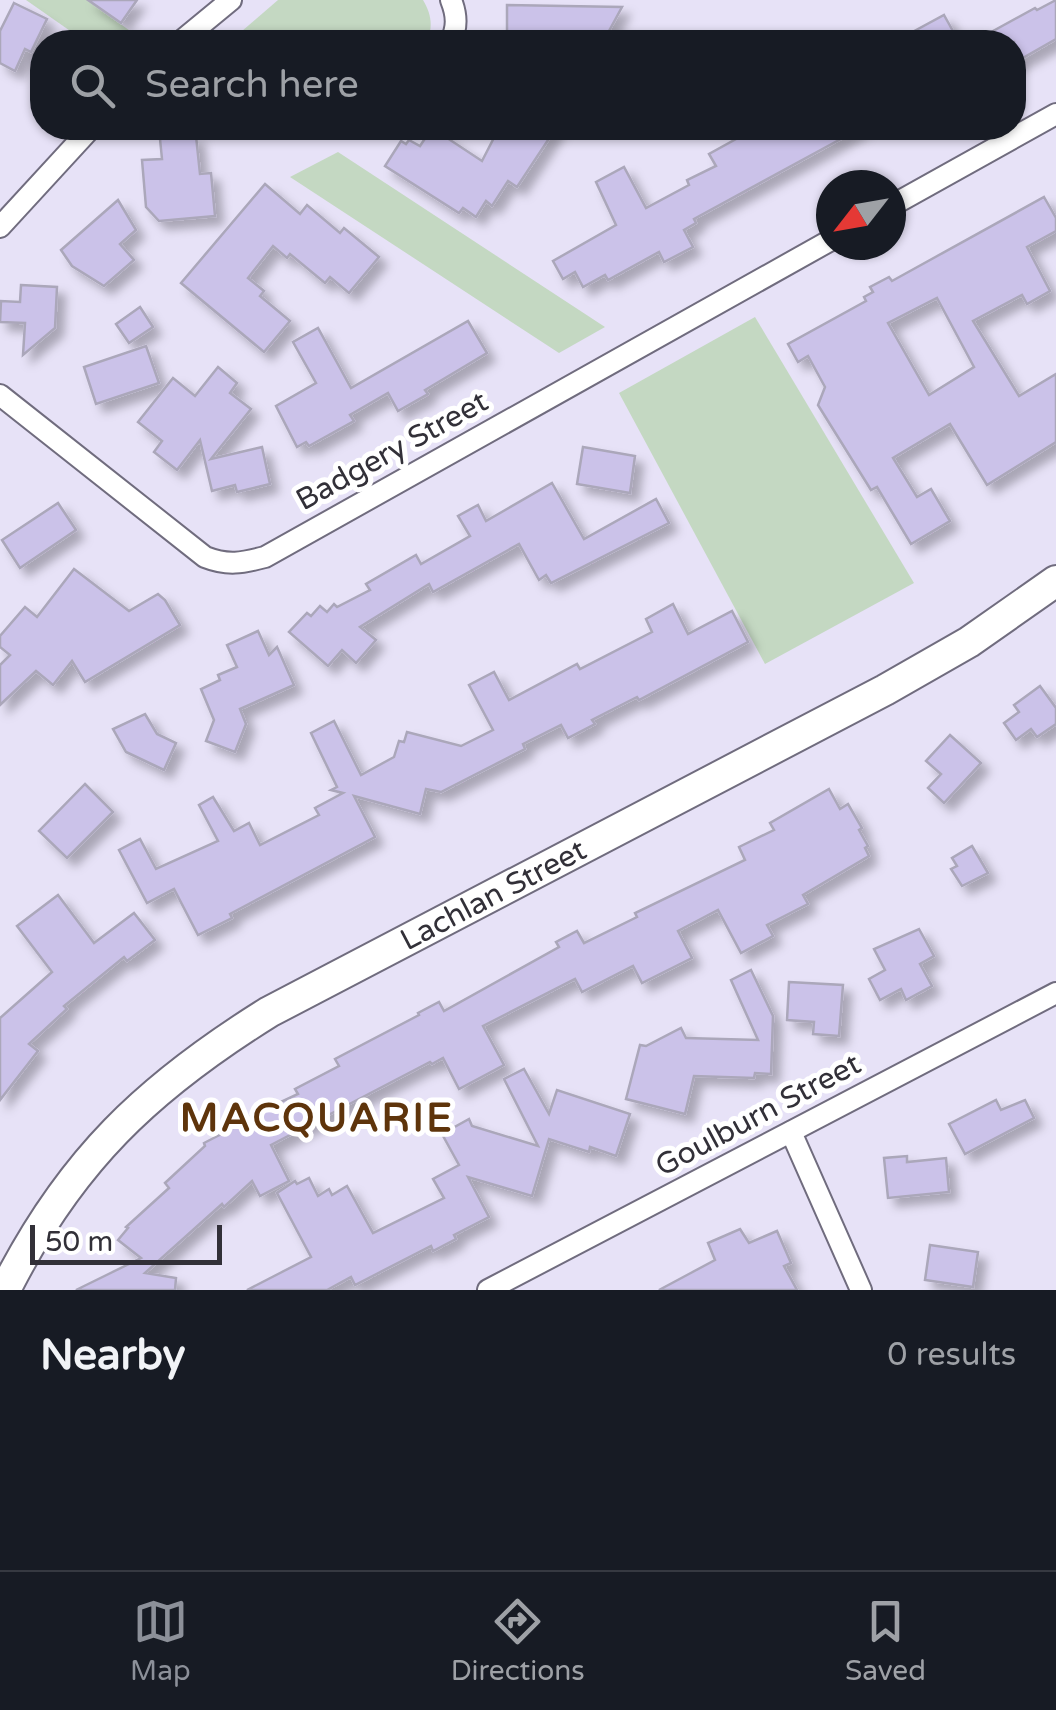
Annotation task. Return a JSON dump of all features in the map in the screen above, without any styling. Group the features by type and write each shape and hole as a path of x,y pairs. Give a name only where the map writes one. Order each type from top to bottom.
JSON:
{"street":[{"path":"197,30 231,0"},
{"path":"451,0 456,14 455,30"},
{"path":"1026,131 1056,114"},
{"path":"0,227 80,140"},
{"path":"906,198 1009,140"},
{"name":"Badgery Street","path":"0,394 205,557 238,564 264,557 816,248"},
{"name":"Lachlan Street","path":"4,1290 32,1237 95,1150 147,1098 205,1052 269,1012 885,690 970,642 1056,582"},
{"name":"Goulburn Street","path":"488,1290 1056,994"},
{"path":"790,1132 861,1290"}],"green space":[{"path":"26,0 87,0 129,30 69,30"},
{"path":"278,0 423,0 431,26 430,30 243,30"},
{"path":"338,152 605,327 559,353 290,177"},
{"path":"755,317 914,583 765,664 619,393"}],"building":[{"path":"88,0 137,0 121,23"},
{"path":"1056,0 1056,39 1026,56 1026,30 995,30"},
{"path":"14,3 47,19 42,30 30,30 30,52 25,49 15,71 0,63 0,31"},
{"path":"507,5 622,7 610,30 507,30"},
{"path":"944,15 952,30 916,30"},
{"path":"160,140 196,140 200,174 211,173 215,216 159,221 146,207 142,160 162,159"},
{"path":"409,140 420,146 424,140 450,140 482,161 493,140 548,140 517,187 508,181 492,206 486,201 476,217 463,208 459,213 385,166 401,141 406,144"},
{"path":"734,140 839,140 694,219 696,223 684,230 693,247 664,262 659,252 608,280 605,275 583,287 575,272 563,279 553,261 616,225 596,182 624,167 646,208 716,166 709,154"},
{"path":"265,184 300,214 307,205 340,233 344,228 379,257 349,293 330,277 325,283 290,254 287,258 273,246 248,278 264,291 260,296 290,321 264,352 181,283"},
{"path":"1044,197 1056,218 1056,231 1027,247 1050,291 1027,304 1022,295 973,321 1019,396 1056,374 1056,442 987,485 950,424 893,458 917,497 931,489 950,521 911,544 877,487 871,490 818,405 825,387 808,356 798,362 788,344 866,301 864,297 873,292 870,287 889,277 892,281","holes":["937,298 974,367 929,395 888,323"]},
{"path":"118,200 136,230 120,244 134,260 104,286 72,266 61,250"},
{"path":"21,285 57,287 55,328 23,355 25,323 0,322 1,301 20,302"},
{"path":"140,307 153,327 129,343 116,324"},
{"path":"468,321 487,353 398,411 388,393 350,415 354,421 309,446 306,442 297,447 276,406 316,383 293,342 318,328 351,388"},
{"path":"146,346 159,383 96,404 84,367"},
{"path":"218,367 237,383 230,393 251,409 211,459 262,447 270,484 237,492 235,485 212,491 200,440 177,470 154,452 162,441 138,422 173,378 195,396"},
{"path":"583,447 635,456 630,493 577,484"},
{"path":"552,483 584,539 656,499 669,523 551,583 546,575 539,580 519,544 433,592 429,584 360,627 376,640 356,663 342,650 328,666 289,632 307,613 311,616 320,606 327,612 334,604 337,607 370,590 366,584 416,555 421,564 470,536 458,516 478,505 486,521"},
{"path":"58,503 76,530 20,568 2,540"},
{"path":"74,569 129,611 158,594 180,625 85,682 72,661 53,685 36,671 0,705 0,665 10,655 0,647 0,636 25,607 37,617"},
{"path":"673,604 688,634 732,611 748,642 639,700 637,697 592,720 595,724 568,738 561,725 523,744 525,749 441,792 426,789 420,814 354,796 375,837 198,935 174,889 147,903 119,850 140,839 156,869 218,841 199,805 213,797 234,831 249,823 260,845 319,815 315,808 343,793 331,790 337,787 311,733 334,721 361,775 394,757 407,732 461,746 493,730 469,685 494,672 509,700 577,664 580,669 652,632 646,619"},
{"path":"258,631 269,655 277,647 294,685 240,709 246,724 235,752 206,741 214,720 201,689 220,680 218,675 237,667 227,645"},
{"path":"1040,686 1056,708 1056,724 1037,737 1031,729 1016,740 1004,723 1019,712 1014,705"},
{"path":"145,714 157,734 176,743 164,770 126,752 113,729"},
{"path":"950,735 981,763 944,803 928,788 941,774 926,761"},
{"path":"85,784 113,812 67,858 39,831"},
{"path":"829,789 840,809 848,804 862,828 859,830 869,856 803,895 808,904 767,925 773,936 741,953 718,910 678,931 692,958 642,983 633,966 582,992 575,979 483,1026 504,1065 459,1089 443,1058 430,1062 271,1145 289,1181 260,1196 252,1181 145,1273 176,1278 175,1290 76,1290 141,1258 118,1240 126,1227 169,1188 165,1183 204,1143 298,1094 295,1089 339,1066 335,1059 439,1002 444,1011 559,947 556,942 577,931 584,943 637,917 635,913 745,860 739,847 774,830 770,823"},
{"path":"972,846 988,873 962,886 951,869 957,866 952,858"},
{"path":"58,895 94,943 134,913 155,940 127,961 124,957 64,1006 67,1009 29,1044 38,1051 0,1100 0,1018 52,972 17,926"},
{"path":"919,929 934,956 920,964 932,986 906,1000 901,989 880,1000 869,979 885,970 874,949"},
{"path":"751,970 773,1016 771,1074 755,1073 754,1078 694,1076 685,1114 626,1099 640,1045 646,1046 681,1028 686,1038 758,1040 731,980"},
{"path":"789,982 843,985 839,1036 813,1034 814,1022 787,1020"},
{"path":"524,1069 549,1114 557,1090 630,1114 616,1156 549,1139 532,1196 468,1177 489,1217 433,1251 431,1246 355,1285 351,1277 327,1290 247,1290 311,1257 277,1193 295,1181 297,1184 309,1178 318,1196 329,1189 332,1195 347,1186 373,1233 444,1198 433,1179 459,1165 442,1134 469,1119 472,1126 538,1146 504,1079"},
{"path":"996,1100 1001,1110 1025,1100 1034,1118 965,1154 949,1124"},
{"path":"907,1156 907,1162 946,1158 949,1192 888,1198 884,1158"},
{"path":"740,1229 749,1243 777,1231 791,1263 784,1266 797,1290 659,1290 715,1260 708,1243"},
{"path":"930,1245 978,1252 973,1287 925,1280"}],"district":[{"name":"MACQUARIE","path":"317,1118"}]}
